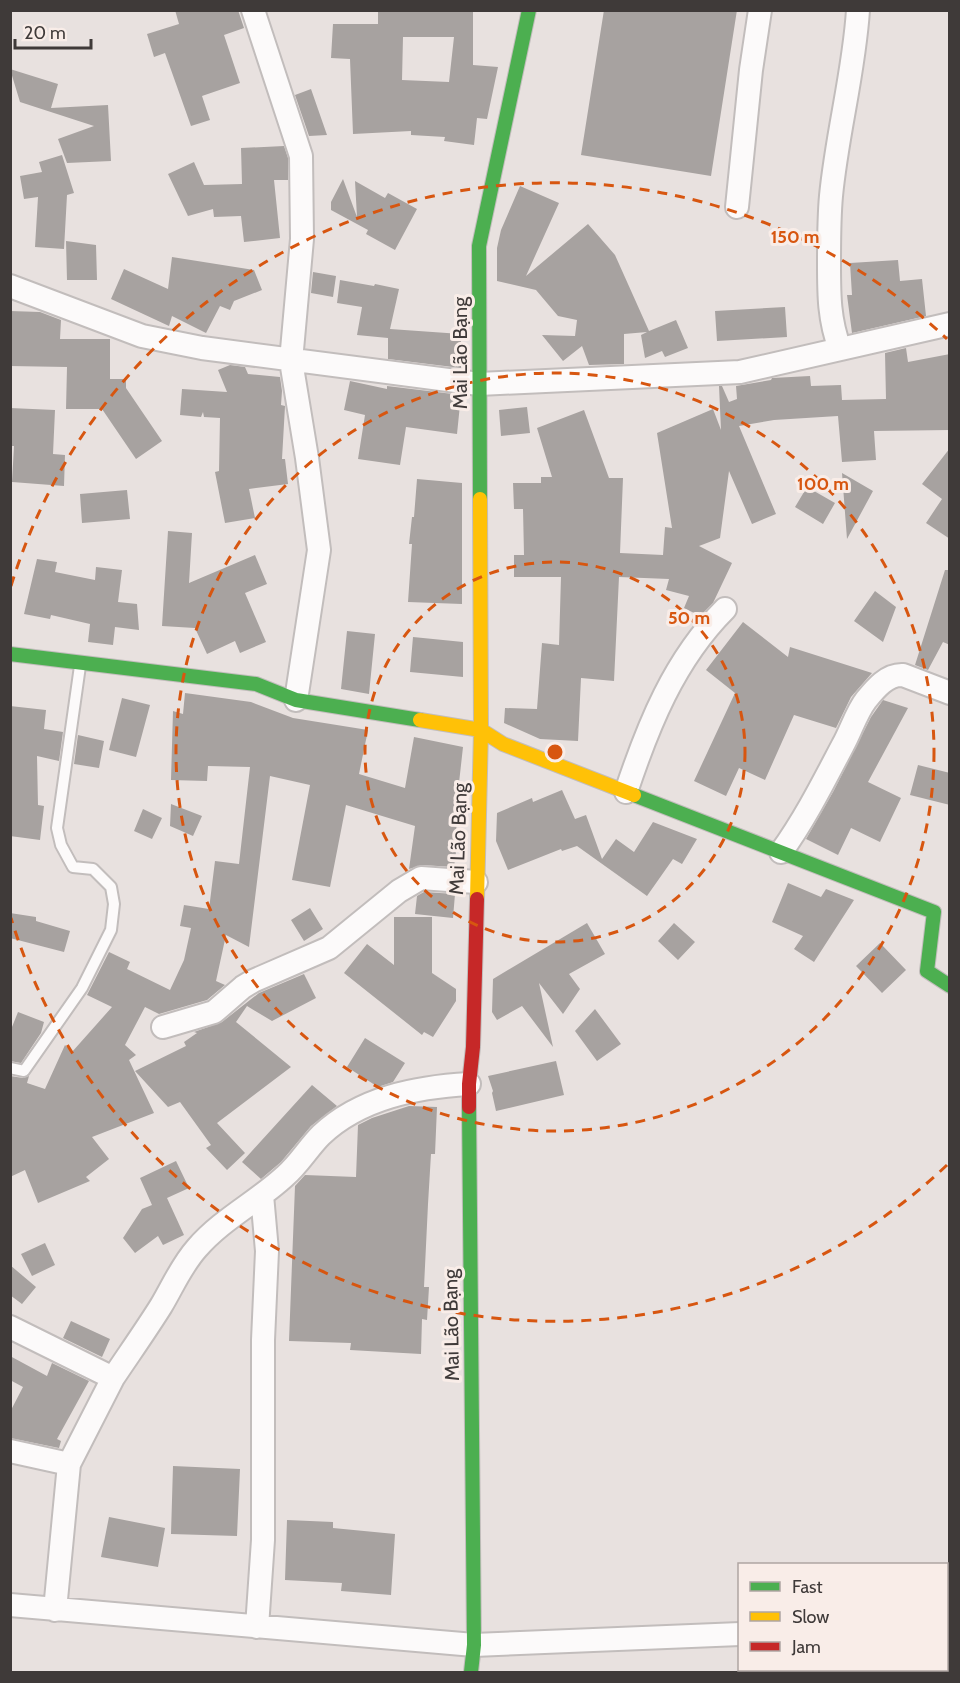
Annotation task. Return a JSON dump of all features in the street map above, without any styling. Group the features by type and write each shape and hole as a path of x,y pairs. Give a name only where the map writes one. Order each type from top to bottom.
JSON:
{"street":[{"path":"253,10 301,156 302,239 291,361 319,550 296,700"},
{"name":"Mai Lão Bạng","path":"471,1672 474,1645 468,1084 473,1047 481,730 479,246 529,10"},
{"path":"737,207 759,10"},
{"path":"840,349 832,329 830,299 831,194 856,48 858,10"},
{"path":"10,286 142,336 202,348 291,361 479,384 740,372 950,324"},
{"path":"626,792 644,736 665,691 704,633 725,609"},
{"path":"10,654 256,684 296,700 481,730 503,744 780,852 941,910 927,971 950,986"},
{"path":"780,852 793,835 865,702 876,688 888,678 896,675 947,686"},
{"path":"163,1027 214,1012 243,987 329,948 399,891 421,878 476,882"},
{"path":"55,1610 69,1464 113,1378 154,1316 184,1264 212,1232 288,1174 322,1134 366,1105 427,1088 468,1084"},
{"path":"257,1627 263,1540 263,1340 267,1251 262,1195"},
{"path":"10,1328 113,1378"},
{"path":"10,1451 69,1464"},
{"path":"10,1605 474,1645 738,1634"}],"lane":[{"path":"10,1068 24,1071 82,988 111,930 114,904 111,887 93,869 73,867 61,845 57,828 80,663"}],"building":[{"path":"175,10 238,10 244,28 224,35 240,83 202,96 210,120 191,126 165,53 154,57 147,34 179,24"},
{"path":"378,10 473,10 473,65 498,67 487,119 477,118 474,145 444,141 445,137 411,135 411,131 353,134 350,59 331,58 333,24 378,24","holes":["403,37 454,37 449,82 402,80"]},
{"path":"604,10 737,10 711,176 581,155"},
{"path":"10,69 58,84 51,108 108,105 111,161 67,163 58,139 94,126 20,102"},
{"path":"311,89 327,135 309,136 295,95"},
{"path":"284,146 288,158 288,180 274,180 280,238 244,242 241,216 214,217 213,209 188,216 168,174 194,162 204,185 242,184 241,148"},
{"path":"62,155 74,193 67,195 64,249 35,247 38,197 24,199 20,176 42,172 39,162"},
{"path":"343,179 357,217 355,181 385,198 388,193 417,209 395,250 366,234 368,230 331,210 331,202"},
{"path":"520,186 559,203 526,276 588,224 615,255 649,331 676,320 688,348 665,357 662,351 645,358 641,335 647,332 624,334 624,364 589,365 582,346 563,361 542,335 575,336 577,320 558,316 536,290 497,281 497,248 501,230"},
{"path":"66,241 96,245 97,280 67,280"},
{"path":"172,257 254,270 262,290 234,301 230,310 220,306 206,333 172,316 169,326 111,299 124,269 168,289"},
{"path":"898,260 900,281 922,279 926,316 852,333 847,295 852,295 850,263"},
{"path":"313,272 336,276 333,297 311,293"},
{"path":"340,280 399,289 390,329 461,334 461,368 388,359 388,338 357,335 362,307 337,303"},
{"path":"785,307 787,337 717,341 715,311"},
{"path":"10,311 40,312 61,320 60,339 110,339 110,379 126,379 126,388 162,441 136,459 102,409 66,409 67,367 10,366"},
{"path":"906,348 908,362 950,354 950,430 874,431 876,460 842,462 838,416 774,420 739,426 776,514 752,524 729,471 720,538 699,546 732,563 713,603 700,616 684,608 689,596 666,590 669,579 619,577 614,681 581,678 578,741 540,739 504,723 505,708 537,709 542,643 559,645 561,577 514,577 514,555 524,555 523,509 514,509 513,483 541,483 541,477 552,477 537,428 584,410 609,478 623,478 620,553 663,555 665,527 672,528 657,433 713,409 721,430 719,386 722,386 729,402 737,399 736,386 772,378 810,376 811,386 841,385 842,400 886,399 885,353"},
{"path":"230,365 245,367 248,374 280,377 281,405 285,406 282,459 285,459 288,484 249,489 255,518 225,523 215,472 219,471 220,418 204,417 203,412 201,417 180,415 182,389 227,392 218,370"},
{"path":"350,381 387,389 387,386 461,395 457,434 406,427 400,465 358,459 365,415 344,410"},
{"path":"527,407 530,433 501,436 499,410"},
{"path":"10,408 55,410 53,454 65,455 64,486 12,482 14,446 10,446"},
{"path":"950,448 950,539 926,523 942,499 922,484"},
{"path":"842,473 873,491 847,539"},
{"path":"417,479 462,483 462,604 408,602 412,544 409,544"},
{"path":"807,487 835,503 823,524 795,507"},
{"path":"127,490 130,519 82,523 80,494"},
{"path":"168,531 192,533 189,583 255,555 267,584 245,593 266,642 240,653 235,641 207,654 195,628 162,626"},
{"path":"37,559 57,562 55,572 95,580 96,567 122,570 118,602 137,604 139,630 115,627 113,645 88,642 90,624 51,615 50,619 24,614"},
{"path":"945,570 950,570 950,645 943,642 928,670 915,665"},
{"path":"875,591 896,607 883,642 854,621"},
{"path":"743,622 788,657 790,647 872,673 851,697 836,728 794,715 765,780 739,768 726,796 694,781 735,693 706,670"},
{"path":"347,631 375,634 369,694 341,689"},
{"path":"413,637 463,642 463,677 410,672"},
{"path":"185,693 251,702 293,718 368,730 359,774 405,788 414,737 463,747 459,783 462,784 456,831 459,830 454,867 422,865 409,869 415,826 346,805 330,887 292,880 310,785 270,776 249,947 226,935 216,981 225,985 207,1000 159,1014 145,1007 125,1045 136,1055 129,1060 154,1113 92,1137 109,1159 86,1177 90,1181 38,1203 25,1170 10,1177 10,1076 23,1078 29,1076 27,1083 45,1089 65,1045 72,1052 112,1007 87,995 109,952 130,962 127,969 170,990 184,960 191,928 180,926 184,905 209,909 215,861 239,864 250,767 208,766 207,781 171,780 173,711 183,714"},
{"path":"122,698 150,705 136,757 109,750"},
{"path":"883,700 908,708 868,782 901,798 880,842 851,828 838,855 806,839 871,717"},
{"path":"10,706 46,710 44,729 63,732 59,761 37,756 38,805 44,806 40,840 10,836"},
{"path":"78,735 104,741 99,768 74,764"},
{"path":"918,765 950,773 950,805 910,795"},
{"path":"562,790 575,819 586,815 602,859 616,839 634,852 653,822 697,839 682,864 673,859 647,896 577,846 562,851 561,849 508,870 496,841 497,813 532,798 533,802"},
{"path":"171,804 202,816 193,836 170,826"},
{"path":"143,809 162,818 152,839 134,831"},
{"path":"788,883 821,897 826,889 854,900 814,962 794,949 803,936 772,922"},
{"path":"424,892 455,894 453,918 415,914 417,896"},
{"path":"310,908 323,929 304,941 291,920"},
{"path":"10,913 36,917 36,921 70,931 64,952 10,938"},
{"path":"394,917 432,917 432,973 456,989 456,1001 433,1037 424,1032 422,1035 344,973 367,944 394,965"},
{"path":"587,923 605,954 569,974 580,989 563,1014 539,983 553,1047 522,1006 497,1020 492,1012 493,979"},
{"path":"674,923 695,942 678,960 658,941"},
{"path":"880,943 906,970 882,993 856,966"},
{"path":"304,974 316,998 272,1021 247,1006 236,1022 291,1067 217,1123 245,1153 227,1170 206,1148 211,1145 180,1102 168,1107 135,1071 186,1046 184,1042 197,1033 194,1032 222,1022 259,993"},
{"path":"595,1009 621,1044 597,1061 575,1031"},
{"path":"18,1012 44,1022 41,1033 21,1063 10,1061 10,1032"},
{"path":"365,1038 405,1063 393,1082 378,1087 347,1067"},
{"path":"556,1061 564,1095 496,1111 488,1076"},
{"path":"312,1085 337,1106 311,1126 281,1162 261,1179 242,1162"},
{"path":"409,1106 437,1107 435,1154 431,1154 424,1287 429,1287 427,1320 422,1319 421,1354 350,1350 351,1343 289,1341 295,1186 305,1175 356,1177 358,1125"},
{"path":"176,1161 189,1188 167,1198 184,1235 163,1245 158,1236 135,1253 123,1238 142,1209 152,1205 140,1178"},
{"path":"45,1243 55,1265 32,1276 21,1254"},
{"path":"10,1265 36,1287 22,1304 10,1295"},
{"path":"71,1321 110,1339 102,1357 63,1338"},
{"path":"10,1356 47,1376 52,1363 89,1381 57,1439 61,1441 59,1448 10,1438 10,1412 23,1387 10,1380"},
{"path":"173,1466 240,1469 237,1536 171,1534"},
{"path":"109,1517 165,1528 158,1567 101,1557"},
{"path":"287,1520 333,1522 333,1528 395,1534 391,1595 341,1591 342,1583 285,1580"}],"traffic: fast":[{"path":"480,499 479,246 529,10"},
{"path":"10,654 256,684 296,700 420,720"},
{"path":"634,795 934,912 927,971 950,986"},
{"path":"469,1107 474,1645 471,1672"}],"traffic: slow":[{"path":"477,899 481,730 480,499"},
{"path":"420,720 481,730 503,744 634,795"}],"traffic: jam":[{"path":"469,1107 477,899"}]}
